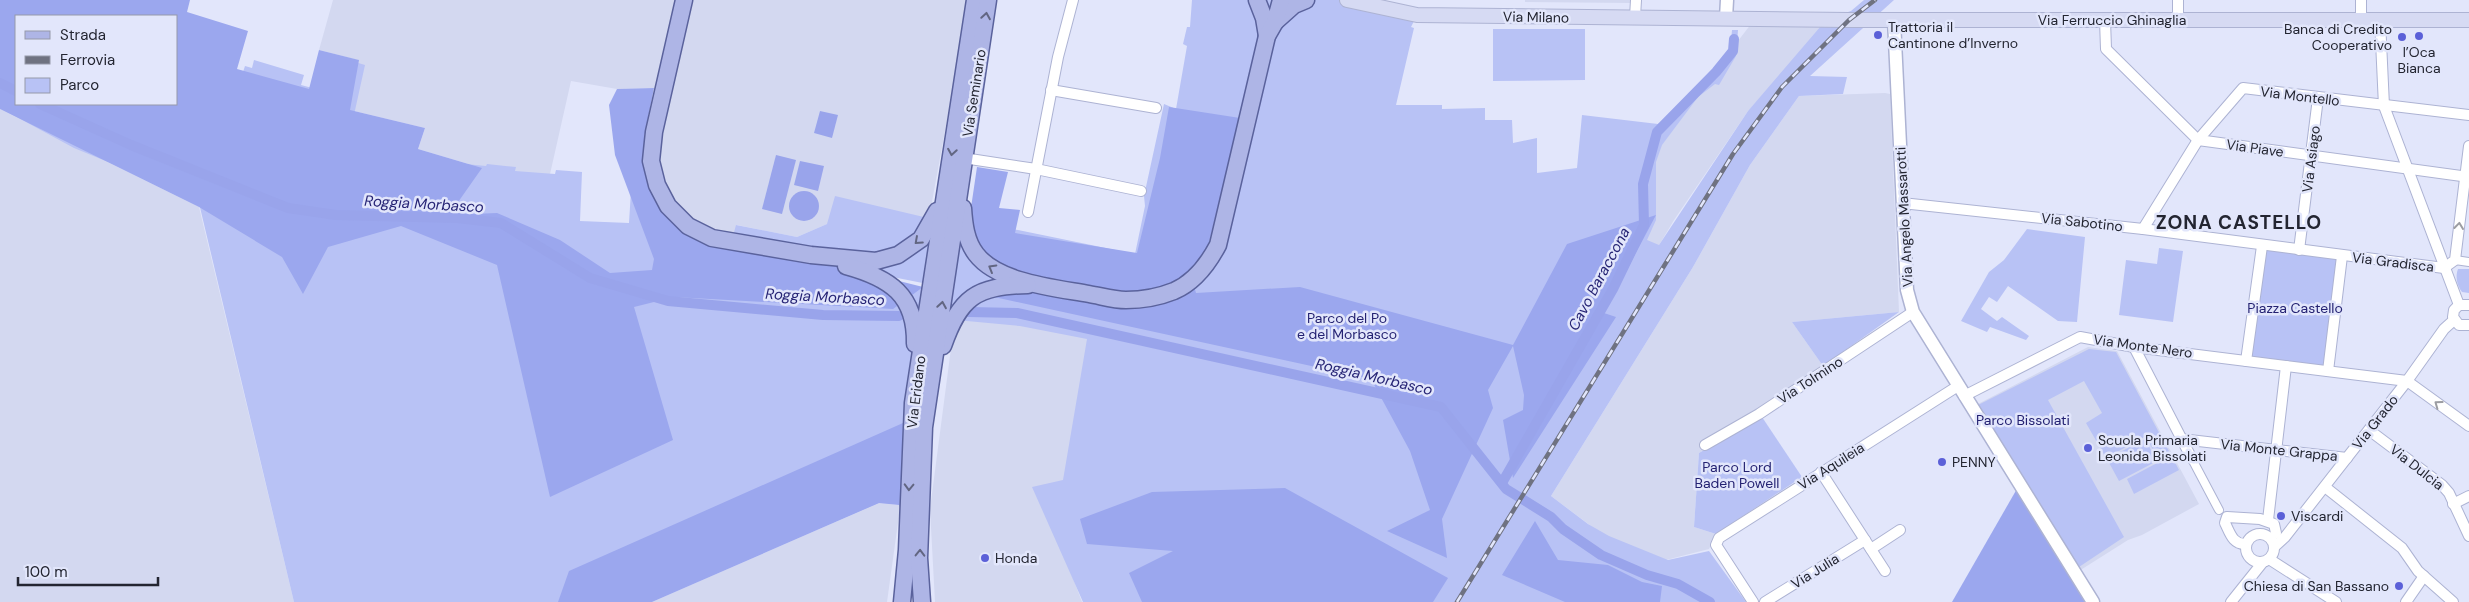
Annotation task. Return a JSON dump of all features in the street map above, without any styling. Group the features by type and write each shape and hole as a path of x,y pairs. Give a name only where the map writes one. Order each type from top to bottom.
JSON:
{"main road":[{"path":"684,0 654,132 651,161 656,185 668,206 688,226 712,238 811,255 861,261 888,259 898,255 922,239 954,184"},
{"name":"Via Seminario","path":"954,184 975,0"},
{"name":"Via Seminario","path":"954,184 988,0"},
{"path":"1257,0 1270,20"},
{"path":"1267,0 1270,20"},
{"path":"954,184 965,229 976,254 986,265 1001,272 1038,285 1124,300 1152,298 1186,285 1210,261 1218,245 1270,20 1281,0"},
{"path":"1270,20 1306,0"},
{"name":"Via Milano","path":"1347,0 1417,15 1726,18"},
{"name":"Via Ferruccio Ghinaglia","path":"1726,18 1894,20 2469,20"},
{"name":"Via Eridano","path":"922,602 919,558 922,452 954,184"},
{"name":"Via Eridano","path":"902,602 907,550 913,403 954,184"},
{"path":"811,255 879,277 894,287 904,298 913,319 915,330 913,403"},
{"path":"929,384 952,319 961,307 974,297 996,287 1038,285"}],"street":[{"path":"1028,212 1072,0"},
{"path":"1635,17 1636,0"},
{"path":"1726,0 1726,18"},
{"path":"2178,0 2178,20"},
{"path":"2361,0 2361,20"},
{"name":"Via Angelo Massarotti","path":"1894,20 1907,290 1913,312 2093,602"},
{"path":"2105,20 2106,49 2198,140"},
{"path":"2380,20 2384,106 2444,268 2464,305 2453,313 2454,320 2459,325 2468,326"},
{"name":"Via Montello","path":"2143,229 2198,140 2243,88 2469,115"},
{"path":"1052,90 1156,108"},
{"name":"Via Asiago","path":"2299,250 2318,98"},
{"name":"Via Piave","path":"2198,140 2467,177"},
{"path":"2455,260 2467,177 2469,146"},
{"path":"970,159 1141,191"},
{"name":"Via Sabotino","path":"1902,203 2143,229 2262,246"},
{"path":"2328,371 2342,256 2262,246 2246,361 2407,381 2469,426"},
{"name":"Via Gradisca","path":"2342,256 2444,268"},
{"path":"2444,268 2455,260 2469,262"},
{"name":"Via Tolmino","path":"1705,445 1759,414 1913,312"},
{"name":"Via Grado","path":"2274,547 2285,537 2294,523 2325,487 2407,381 2444,329 2454,320"},
{"name":"Via Monte Nero","path":"1961,391 2080,337 2134,347 2246,361"},
{"path":"2134,347 2234,540 2237,544 2246,544 2255,534 2272,535"},
{"path":"2268,520 2286,366"},
{"name":"Via Aquileia","path":"1753,602 1716,545 1719,538 1821,472 1961,391"},
{"name":"Via Dulcia","path":"2369,430 2442,485 2449,493 2469,536"},
{"name":"Via Monte Grappa","path":"2181,439 2347,458"},
{"path":"1821,472 1885,571"},
{"path":"2325,487 2402,548 2418,571 2453,602"},
{"path":"2453,504 2469,496"},
{"path":"2225,520 2227,517 2235,516 2268,520 2274,524 2272,535 2274,547 2266,560 2231,602"},
{"name":"Via Grado","path":"2272,535 2294,523"},
{"name":"Via Julia","path":"1765,602 1868,544 1900,530"},
{"path":"2246,544 2249,558 2249,580"},
{"path":"2249,558 2266,560 2336,602"},
{"path":"2406,602 2424,576"}],"shaded area":[{"path":"333,0 969,0 929,218 827,224 797,237 737,225 730,247 692,237 645,154 644,138 654,88 617,89 571,81 548,183 482,168 418,149 425,128 350,110 358,60 319,50"},
{"path":"1525,0 1630,0 1630,3 1525,2"},
{"path":"1758,15 1832,18 1748,111 1674,220 1616,317 1656,140 1687,107"},
{"path":"1890,94 1899,312 1792,322 1823,366 1762,417 1699,453 1694,527 1716,534 1709,549 1662,561 1607,538 1551,496 1693,267 1750,165 1799,96"},
{"path":"0,109 199,207 294,602 0,602"},
{"path":"820,111 838,115 832,138 814,133"},
{"path":"776,155 796,160 782,214 762,209"},
{"path":"800,161 824,166 818,191 794,185"},
{"path":"804,191 815,195 819,206 815,217 804,221 793,217 789,206 793,195"},
{"path":"985,295 1371,379 1040,491 1082,602 935,602 930,509 953,333"},
{"name":"Parco Bissolati","path":"2088,347 2117,351 2199,504 2142,535 2128,540 2079,571 1976,405"},
{"path":"879,503 899,505 900,508 887,602 652,602"}],"green space":[{"name":"Parco del Po e del Morbasco","path":"0,0 25,0 50,8 53,0 185,0 181,12 190,15 178,53 243,72 245,66 252,68 254,60 304,75 301,85 331,93 344,88 349,74 345,59 365,65 352,124 417,146 413,159 516,167 515,171 555,174 556,170 582,172 580,221 629,223 632,175 647,176 663,213 689,239 716,249 862,274 952,294 953,289 847,268 822,259 730,247 736,225 797,237 827,224 835,196 966,227 967,223 1018,230 1135,254 1145,206 1144,196 1164,104 1176,109 1187,46 1183,44 1187,27 1190,27 1192,0 1344,0 1417,15 1411,27 1414,28 1396,105 1442,105 1442,109 1485,108 1485,120 1512,120 1513,143 1537,138 1537,173 1577,168 1582,115 1658,124 1670,117 1730,52 1732,30 1738,30 1736,56 1719,85 1715,84 1698,97 1662,145 1656,162 1656,220 1647,240 1659,245 1748,111 1827,19 1851,11 1864,0 1894,0 1810,76 1847,77 1843,94 1799,96 1750,165 1693,267 1551,496 1588,524 1609,536 1668,560 1709,551 1746,602 1083,602 1032,487 1063,480 1087,339 1020,326 956,320 917,326 903,423 902,504 879,503 644,602 294,602 198,199 74,148 0,108"},
{"path":"0,0 190,0 187,12 248,31 237,69 309,89 319,50 359,60 350,110 425,128 418,149 482,168 449,215 497,213 560,240 610,273 652,270 654,259 615,155 609,105 617,89 654,88 644,138 645,154 692,237 822,259 847,268 923,287 893,309 674,297 634,307 673,440 550,497 497,265 401,226 328,247 303,294 282,257 199,207 0,109"},
{"path":"1493,29 1585,29 1585,80 1493,81"},
{"path":"1169,107 1240,118 1207,250 1190,271 1196,293 1300,287 1513,345 1567,244 1656,215 1604,313 1616,317 1513,478 1503,420 1523,410 1524,395 1513,346 1488,390 1493,408 1442,519 1447,558 1387,531 1430,510 1410,451 1371,379 985,295 1027,289 988,265 968,228 977,167 1008,172 999,208 1020,210 1015,233 1137,253 1160,158"},
{"path":"2027,229 2085,237 2077,322 2058,321 2008,286 1997,302 1989,297 1981,309 1997,321 2002,317 2029,336 2026,340 1990,327 1987,332 1961,321 1989,272 2004,260"},
{"path":"2159,248 2183,251 2173,322 2119,315 2126,260 2157,264"},
{"name":"Piazza Castello","path":"2265,249 2339,258 2325,367 2251,357"},
{"path":"2458,269 2469,269 2469,293 2462,292 2459,287"},
{"path":"1899,312 1823,366 1792,322"},
{"name":"Parco Bissolati","path":"2089,349 2116,352 2179,470 2134,494 2127,479 2159,462 2146,436 2106,458 2086,423 2102,413 2084,381 2048,400 2124,537 2079,567 1978,405"},
{"name":"Parco Lord Baden Powell","path":"1762,417 1802,477 1716,534 1694,527 1699,453"},
{"path":"903,423 900,508 899,505 879,503 652,602 558,602 569,571"},
{"path":"2145,439 2157,461 2119,481 2107,459"},
{"path":"2018,487 2090,602 1952,602"},
{"path":"1285,488 1448,578 1433,602 1142,602 1129,573 1173,551 1087,544 1080,519 1152,492"},
{"path":"1535,521 1558,560 1608,565 1642,582 1662,586 1660,602 1565,602 1502,575"}],"waterway":[{"name":"Cavo Baraccona","path":"1502,483 1613,289 1644,225 1643,184 1657,132 1716,72 1733,51 1734,39"},
{"name":"Roggia Morbasco","path":"0,83 15,90"},
{"name":"Roggia Morbasco","path":"42,105 131,145 288,208 336,215 457,218 501,223 590,278 668,301 823,315 899,316"},
{"name":"Roggia Morbasco","path":"969,312 1017,313 1441,407 1506,489 1551,517 1563,529 1601,555 1647,575 1678,584 1710,602"}],"railway":[{"path":"1457,602 1733,154 1782,87 1849,20 1875,0"}],"place":[{"name":"Trattoria il Cantinone d’Inverno","path":"1878,35"},
{"name":"l’Oca Bianca","path":"2419,36"},
{"name":"Banca di Credito Cooperativo","path":"2402,37"},
{"name":"Scuola Primaria Leonida Bissolati","path":"2088,448"},
{"name":"PENNY","path":"1942,462"},
{"name":"Viscardi","path":"2281,516"},
{"name":"Honda","path":"985,558"},
{"name":"Chiesa di San Bassano","path":"2399,586"}],"district":[{"name":"ZONA CASTELLO","path":"2239,222"}]}
